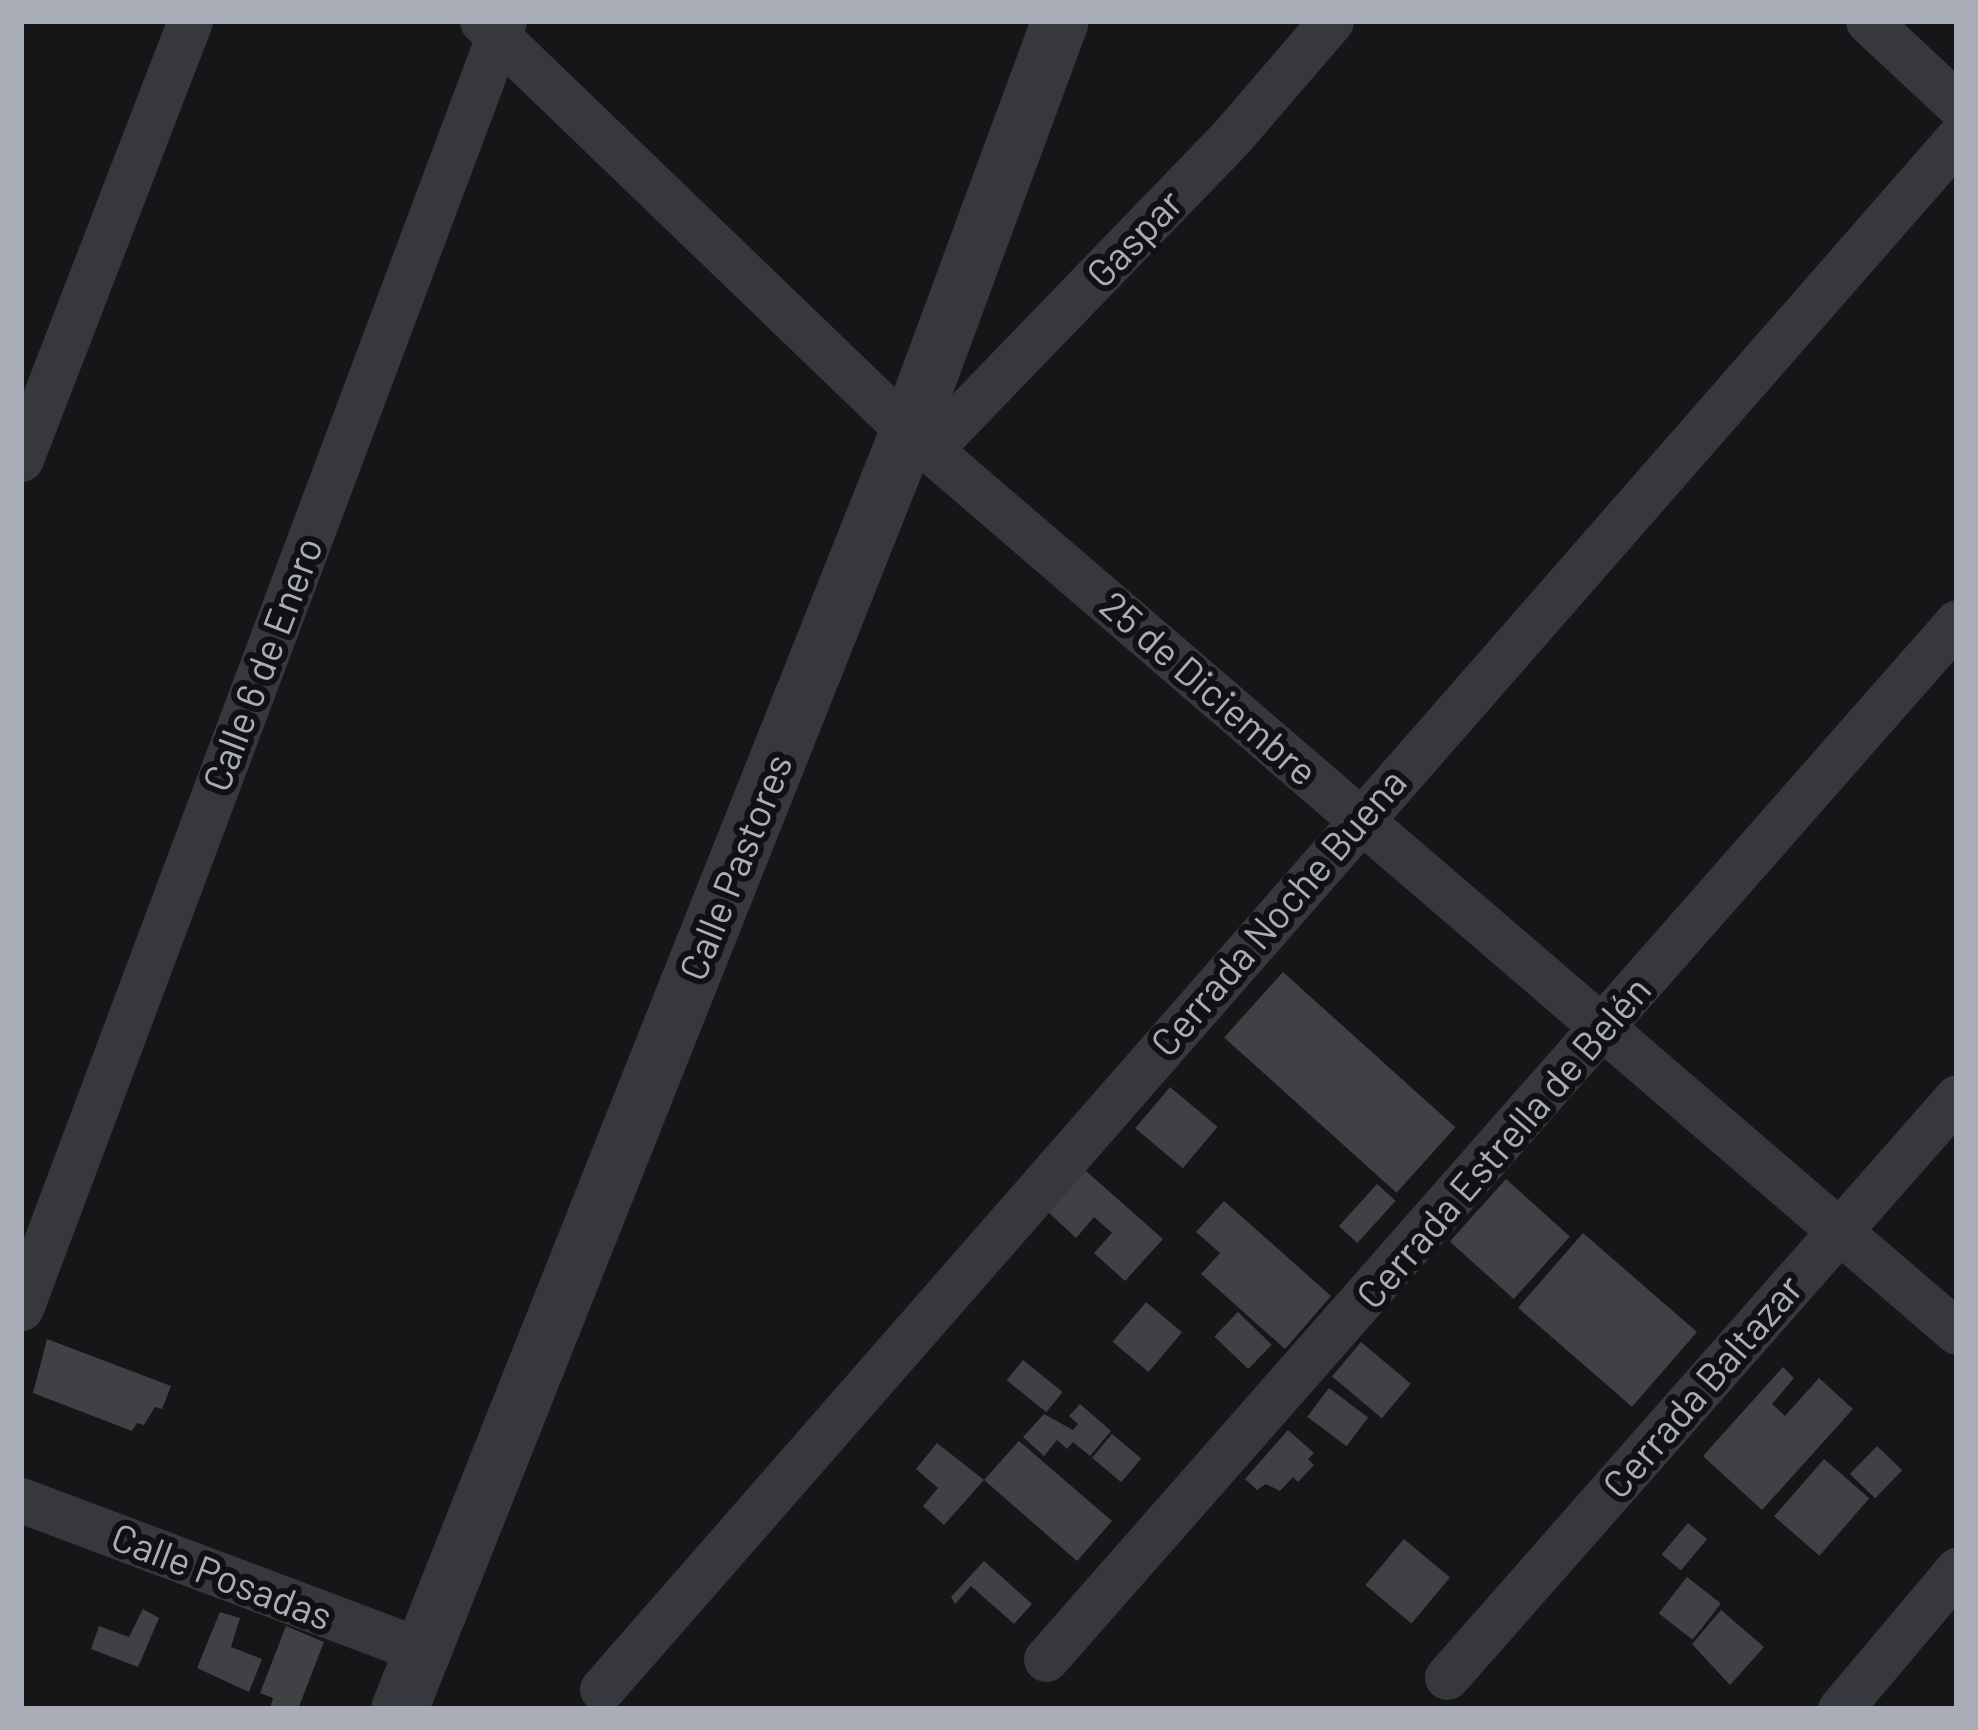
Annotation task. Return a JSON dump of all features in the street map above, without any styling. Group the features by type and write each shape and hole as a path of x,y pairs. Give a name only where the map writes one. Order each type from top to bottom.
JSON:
{"street":[{"path":"21,459 190,21"},
{"name":"Calle Pastores","path":"398,1709 920,440 1060,21"},
{"name":"Gaspar","path":"920,440 1233,135 1331,21"},
{"path":"1868,21 1957,104"},
{"name":"25 de Diciembre","path":"495,26 920,440 1957,1332"},
{"name":"Calle 6 de Enero","path":"21,1308 495,26"},
{"name":"Cerrada Noche Buena","path":"602,1689 1957,140"},
{"name":"Cerrada Estrella de Belén","path":"1046,1659 1957,622"},
{"name":"Cerrada Baltazar","path":"1447,1677 1957,1096"},
{"name":"Calle Posadas","path":"21,1500 422,1651"},
{"path":"1840,1709 1957,1570"}],"building":[{"path":"1283,972 1455,1127 1397,1193 1224,1037"},
{"path":"1170,1087 1217,1127 1183,1168 1135,1128"},
{"path":"1078,1164 1163,1239 1125,1281 1094,1253 1112,1233 1094,1217 1076,1238 1047,1211"},
{"path":"1506,1179 1570,1237 1514,1299 1450,1241"},
{"path":"1377,1184 1396,1201 1357,1243 1339,1226"},
{"path":"1224,1201 1331,1296 1285,1349 1201,1274 1220,1253 1196,1232"},
{"path":"1583,1233 1697,1332 1632,1407 1518,1308"},
{"path":"1146,1302 1182,1332 1149,1372 1113,1342"},
{"path":"1238,1312 1272,1345 1248,1369 1214,1336"},
{"path":"47,1339 171,1386 162,1409 155,1407 144,1425 137,1423 132,1431 33,1393"},
{"path":"1361,1342 1411,1384 1382,1418 1332,1376"},
{"path":"1023,1360 1063,1392 1046,1412 1007,1380"},
{"path":"1783,1367 1794,1378 1772,1404 1785,1416 1819,1378 1853,1409 1762,1510 1703,1456"},
{"path":"1329,1388 1368,1417 1346,1446 1307,1417"},
{"path":"1080,1404 1111,1431 1090,1456 1073,1442 1067,1449 1057,1440 1044,1456 1023,1437 1044,1414 1073,1430 1078,1424 1069,1416"},
{"path":"1288,1430 1314,1453 1308,1459 1314,1465 1298,1482 1293,1477 1280,1491 1266,1484 1257,1490 1245,1479"},
{"path":"1112,1434 1141,1458 1121,1482 1092,1458"},
{"path":"1019,1441 1112,1521 1077,1561 984,1480"},
{"path":"937,1443 984,1480 944,1525 923,1506 938,1488 916,1469"},
{"path":"1877,1446 1902,1470 1875,1498 1850,1474"},
{"path":"1824,1459 1869,1498 1819,1556 1774,1516"},
{"path":"1688,1523 1707,1539 1681,1570 1662,1554"},
{"path":"1404,1539 1450,1578 1411,1624 1365,1585"},
{"path":"984,1561 1032,1604 1014,1624 971,1586 955,1604 951,1597"},
{"path":"1687,1577 1721,1603 1693,1640 1659,1613"},
{"path":"143,1609 159,1618 138,1667 91,1649 99,1626 129,1637"},
{"path":"1721,1610 1764,1647 1730,1685 1692,1644"},
{"path":"220,1612 240,1618 231,1647 262,1659 249,1692 197,1668"},
{"path":"286,1626 324,1642 298,1709 270,1709 273,1698 260,1693"}]}
